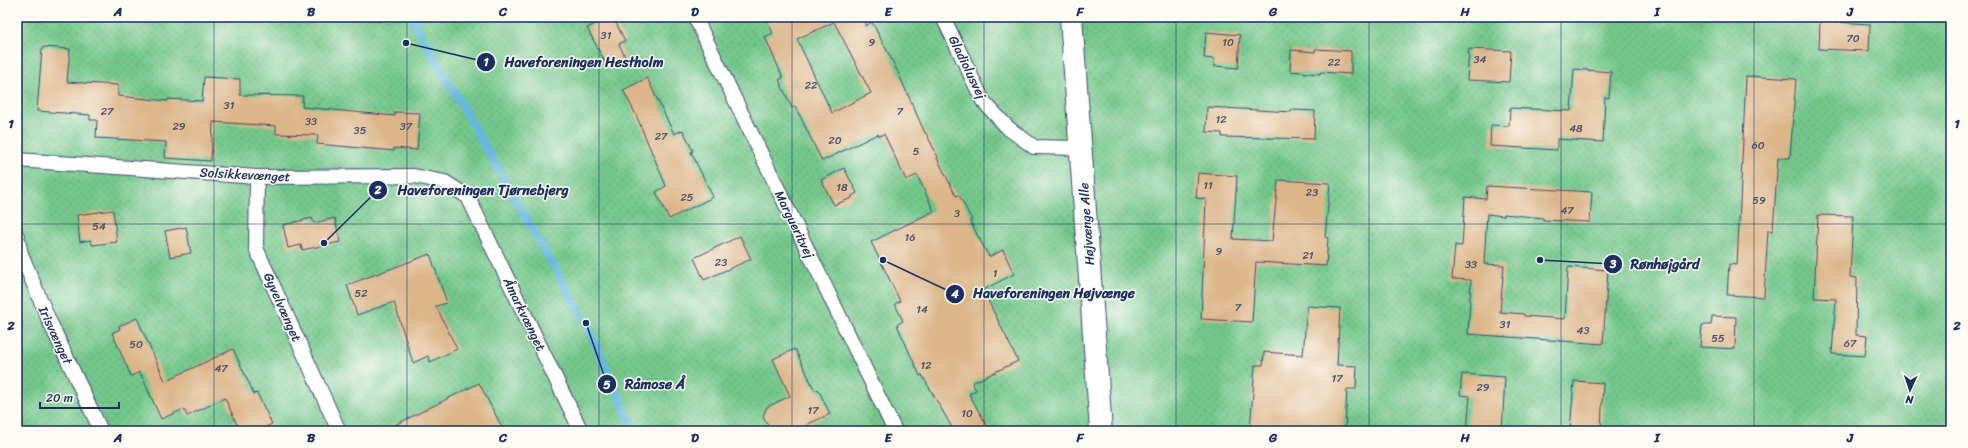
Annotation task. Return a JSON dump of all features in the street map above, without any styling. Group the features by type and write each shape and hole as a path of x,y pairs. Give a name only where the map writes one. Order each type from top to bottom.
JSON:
{"street":[{"name":"Højvænge Alle","path":"1071,17 1101,431"}],"lane":[{"name":"Margueritvej","path":"695,17 895,431"},
{"name":"Gladiolusvej","path":"943,17 983,101 1008,128 1034,147 1080,148"},
{"name":"Solsikkevænget","path":"17,160 257,177 414,176 445,182 468,197"},
{"name":"Gyvelvænget","path":"257,177 256,248 339,431"},
{"name":"Åmarkvænget","path":"468,197 581,431"},
{"name":"Irisvænget","path":"17,236 21,254 48,318 101,431"}],"green space":[{"path":"17,17 1951,17 1951,431 17,431"}],"building":[{"path":"613,17 625,41 619,44 626,59 608,68 587,28"},
{"path":"765,17 866,17 865,26 872,22 896,68 925,133 938,157 937,158 956,196 959,195 972,220 970,221 989,257 1003,250 1014,274 983,290 1018,361 972,383 976,390 969,394 990,431 954,431 922,375 920,376 897,325 903,321 895,304 900,301 871,242 934,211 917,175 906,180 884,134 879,136 878,134 822,161 795,106 792,108 779,80 783,78 765,37 773,33","holes":["834,22 871,93 832,113 797,39"]},
{"path":"1820,21 1870,24 1869,51 1819,49"},
{"path":"1206,32 1240,35 1238,68 1214,66 1214,59 1204,58"},
{"path":"42,48 70,49 67,82 118,85 118,96 168,101 168,99 202,101 204,77 240,79 240,95 303,96 302,107 395,116 395,112 420,113 417,150 394,148 394,151 317,144 318,135 276,134 276,126 213,122 211,161 165,158 166,142 96,138 97,120 90,120 90,115 37,111"},
{"path":"1315,49 1351,51 1351,74 1320,72 1320,74 1290,71 1291,50 1315,52"},
{"path":"1469,49 1511,51 1509,82 1467,80"},
{"path":"1574,69 1611,72 1609,98 1605,97 1603,142 1557,139 1557,150 1490,146 1491,125 1509,126 1510,108 1571,111"},
{"path":"1746,76 1796,79 1790,158 1778,158 1773,231 1768,230 1764,297 1727,295 1729,264 1737,265"},
{"path":"647,78 674,134 683,130 693,151 691,152 713,197 669,219 656,192 666,186 636,115 623,90"},
{"path":"1207,107 1291,112 1291,110 1315,111 1314,139 1222,137 1222,133 1206,132"},
{"path":"844,168 857,193 852,196 852,198 834,205 821,180"},
{"path":"1198,173 1237,176 1233,239 1272,241 1278,180 1330,183 1325,237 1328,238 1326,266 1256,262 1252,322 1201,319 1206,199 1196,198"},
{"path":"1487,186 1592,192 1590,222 1543,220 1543,218 1504,214 1504,216 1487,214 1484,264 1504,265 1500,312 1524,314 1524,316 1565,319 1568,267 1608,270 1603,344 1468,334 1471,280 1452,279 1455,245 1462,246 1465,197 1486,199"},
{"path":"113,210 117,242 92,245 91,240 80,242 77,215"},
{"path":"1818,215 1853,216 1850,277 1857,278 1856,335 1867,336 1865,356 1832,354 1836,299 1814,298"},
{"path":"312,218 314,223 335,218 340,242 302,250 301,245 288,248 283,225"},
{"path":"186,227 191,253 170,257 165,231"},
{"path":"740,236 751,259 704,280 694,258"},
{"path":"430,254 447,303 436,306 457,349 430,362 428,356 413,363 394,302 357,315 347,285"},
{"path":"1307,306 1340,308 1337,365 1357,366 1356,389 1347,389 1345,431 1250,431 1255,365 1263,365 1264,352 1303,355"},
{"path":"1712,316 1736,317 1735,349 1700,347 1702,325 1711,325"},
{"path":"137,318 165,381 233,349 254,394 257,393 272,424 258,431 240,431 225,398 187,416 184,409 161,419 140,372 131,376 112,333 120,329 119,326"},
{"path":"795,349 815,391 818,389 830,414 806,425 809,431 771,431 763,416 767,407 790,396 773,359"},
{"path":"1462,374 1505,377 1502,431 1467,431 1470,396 1460,395"},
{"path":"1574,381 1603,383 1601,431 1570,431"},
{"path":"479,383 504,431 383,431"}],"waterway":[{"path":"411,17 586,323 634,431"}],"place":[{"name":"Haveforeningen Hestholm","path":"406,43"},
{"name":"Haveforeningen Tjørnebjerg","path":"324,243"},
{"name":"Haveforeningen Højvænge","path":"883,260"},
{"name":"Rønhøjgård","path":"1540,260"},
{"name":"Råmose Å","path":"586,323"}]}
